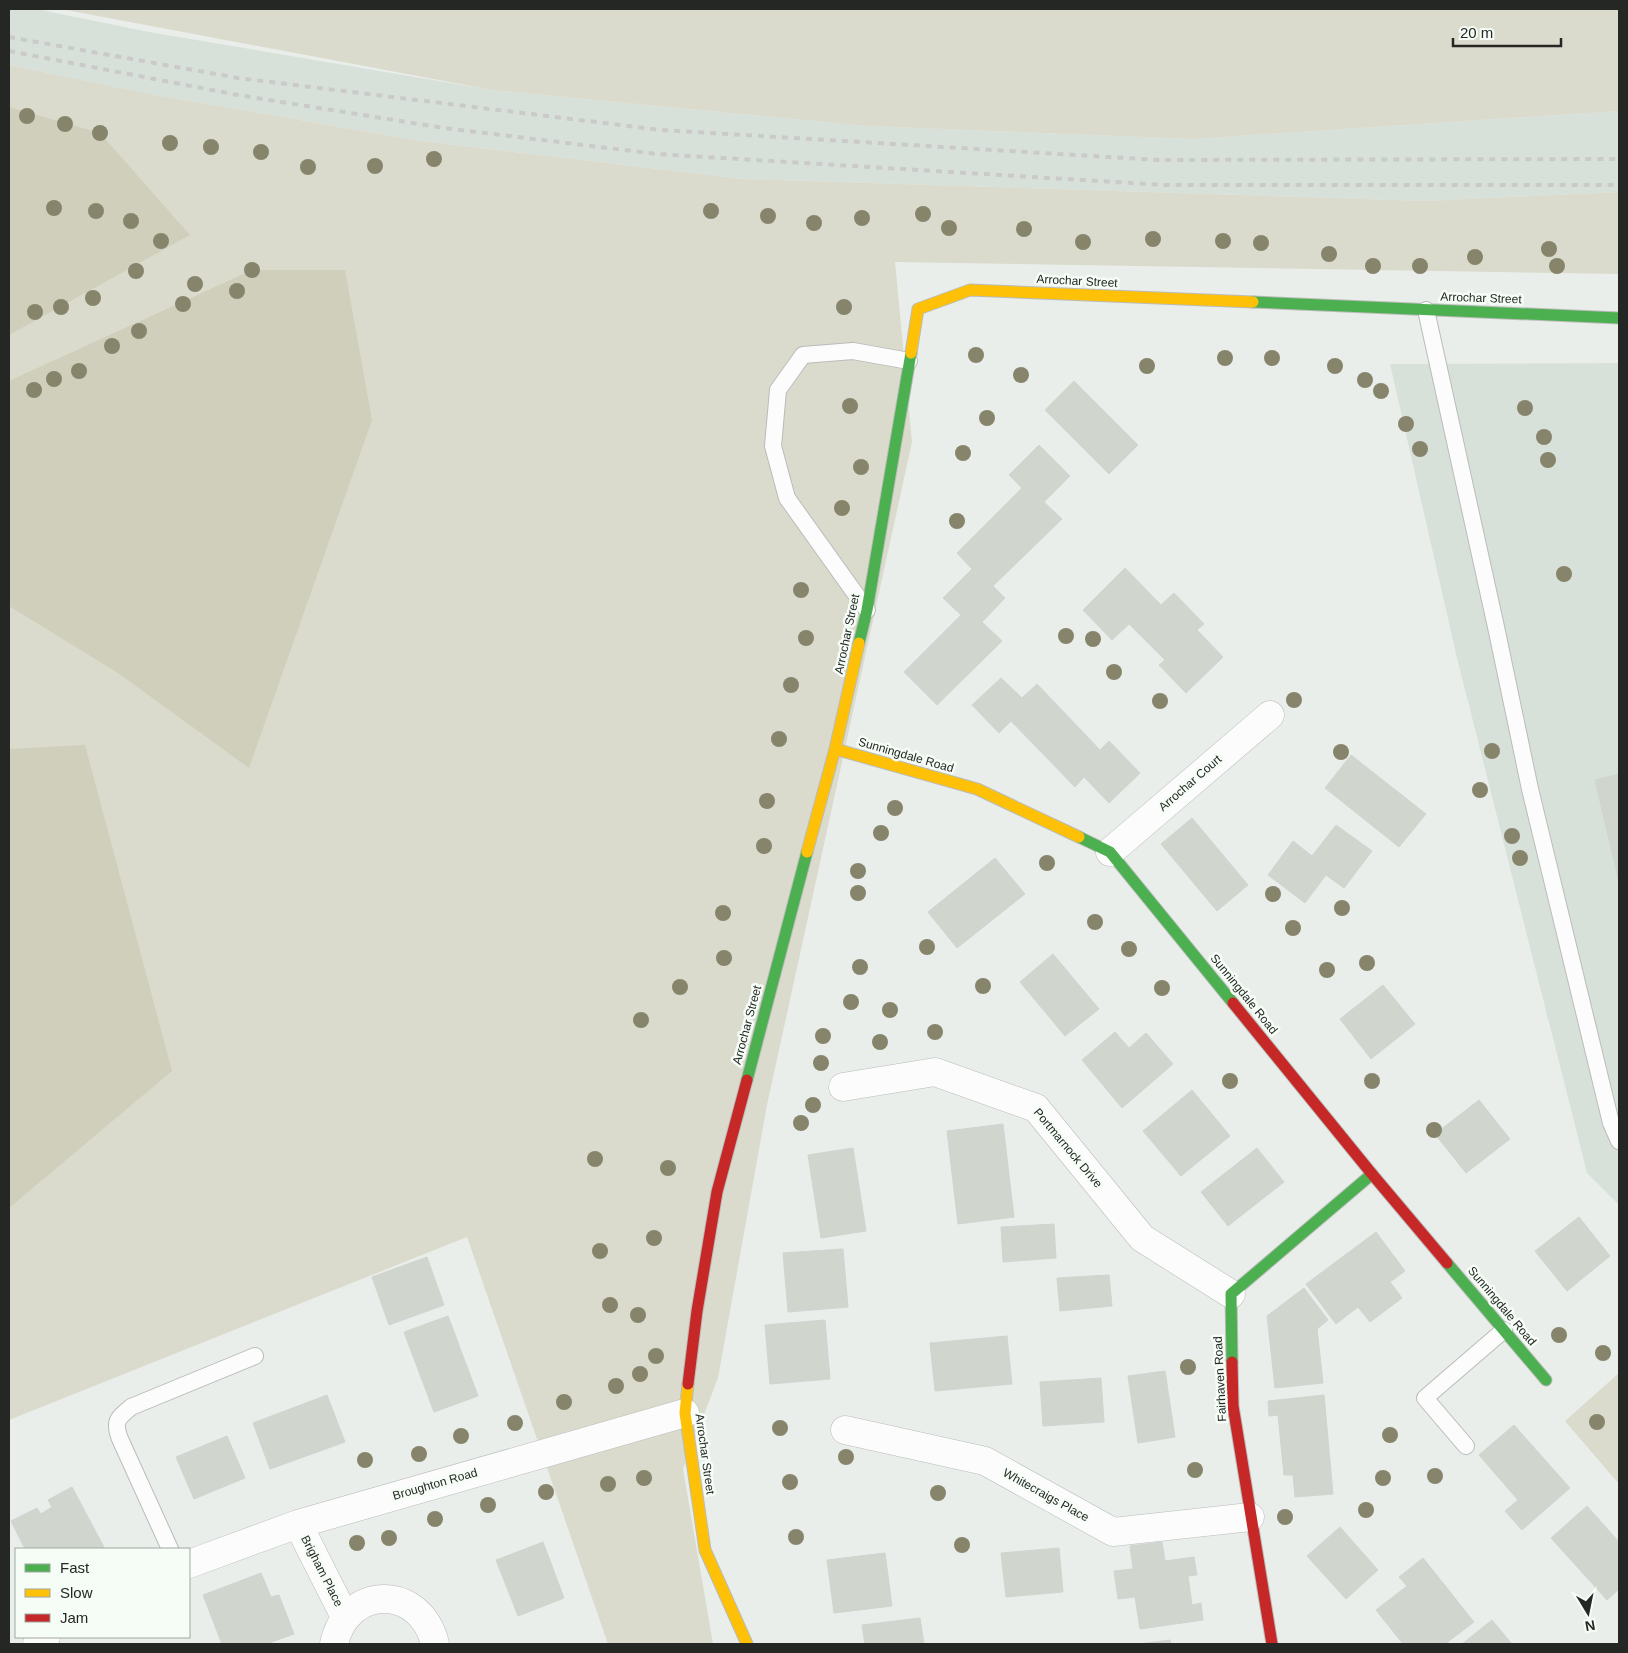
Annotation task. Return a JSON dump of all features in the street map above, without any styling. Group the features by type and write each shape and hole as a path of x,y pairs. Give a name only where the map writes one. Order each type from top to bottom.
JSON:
{"street":[{"name":"Arrochar Street","path":"747,1644 705,1550 685,1413 697,1311 717,1192 835,749 867,610 918,309 970,290 1619,318"},
{"name":"Arrochar Court","path":"1110,852 1270,715"},
{"name":"Sunningdale Road","path":"835,749 977,789 1110,852 1372,1174 1546,1380"},
{"name":"Portmarnock Drive","path":"843,1087 935,1072 1036,1108 1142,1238 1231,1294"},
{"path":"1231,1294 1372,1174"},
{"name":"Fairhaven Road","path":"1231,1294 1233,1406 1272,1644"},
{"name":"Broughton Road","path":"190,1564 298,1524 685,1413"},
{"name":"Whitecraigs Place","path":"845,1430 985,1461 1113,1532 1250,1518"},
{"name":"Brigham Place","path":"298,1524 345,1617"},
{"name":"Brigham Place","path":"334,1644 337,1632 345,1617 358,1606 374,1600 390,1599 407,1604 420,1614 430,1627 435,1644"}],"lane":[{"path":"1426,310 1530,789 1610,1123 1619,1141"},
{"path":"867,610 787,498 774,446 778,390 803,355 853,351 909,362"},
{"path":"1466,1446 1425,1398 1504,1330"},
{"path":"170,1548 120,1439 117,1430 119,1416 132,1407 255,1356"}],"shaded area":[{"path":"9,9 36,9 149,32 492,90 866,126 1193,139 1619,111 1619,192 1426,201 743,179 421,141 156,95 9,65"},
{"path":"61,9 1619,9 1619,111 1193,139 866,126 492,90"},
{"path":"9,65 156,95 421,141 743,179 1426,201 1619,192 1619,274 895,262 912,442 767,1105 718,1378 683,1469 713,1644 608,1644 467,1237 9,1420"},
{"path":"1619,363 1619,1205 1587,1173 1457,658 1390,364"},
{"path":"1619,1373 1619,1484 1565,1421"}],"green space":[{"path":"9,107 100,133 190,235 9,335"},
{"path":"252,270 345,270 372,420 249,768 118,673 9,606 9,381"},
{"path":"85,745 172,1071 9,1208 9,749"}],"building":[{"path":"1074,381 1138,445 1109,474 1045,410"},
{"path":"1039,445 1070,476 1044,502 1062,519 993,586 1005,598 982,622 1002,641 937,705 904,672 961,615 943,598 972,569 957,553 1022,488 1009,475"},
{"path":"1125,568 1161,605 1174,593 1204,624 1197,630 1223,657 1186,693 1159,665 1165,660 1129,624 1112,640 1083,610"},
{"path":"1001,678 1022,698 1037,684 1100,750 1109,741 1140,773 1109,803 1084,777 1075,787 1011,721 999,733 972,705"},
{"path":"1351,755 1426,814 1399,847 1325,788"},
{"path":"1619,774 1619,882 1595,780"},
{"path":"1192,818 1248,885 1217,911 1161,844"},
{"path":"1336,825 1372,851 1344,888 1326,875 1305,903 1268,875 1293,841 1312,856"},
{"path":"995,858 1025,894 957,948 928,912"},
{"path":"1053,954 1099,1009 1065,1036 1020,982"},
{"path":"1383,985 1415,1024 1371,1059 1340,1019"},
{"path":"1115,1032 1129,1048 1146,1033 1173,1064 1122,1108 1082,1060"},
{"path":"1192,1090 1230,1136 1181,1176 1143,1131"},
{"path":"1479,1100 1510,1139 1466,1173 1435,1134"},
{"path":"1003,1124 1014,1217 958,1224 947,1131"},
{"path":"853,1148 866,1231 821,1238 808,1155"},
{"path":"1257,1148 1284,1182 1228,1226 1201,1192"},
{"path":"1579,1217 1610,1256 1567,1291 1535,1251"},
{"path":"1054,1224 1056,1258 1003,1262 1001,1227"},
{"path":"1376,1232 1405,1271 1390,1282 1402,1298 1370,1322 1358,1307 1336,1324 1306,1284"},
{"path":"843,1249 848,1307 788,1312 783,1253"},
{"path":"427,1257 444,1305 389,1325 372,1277"},
{"path":"1109,1275 1112,1306 1060,1311 1057,1278"},
{"path":"1304,1288 1328,1320 1317,1329 1323,1383 1275,1388 1267,1316"},
{"path":"448,1316 478,1396 434,1412 404,1332"},
{"path":"825,1320 830,1379 770,1384 765,1325"},
{"path":"1007,1336 1012,1384 935,1391 930,1343"},
{"path":"1165,1371 1175,1437 1138,1443 1128,1376"},
{"path":"1101,1378 1104,1422 1043,1426 1040,1382"},
{"path":"327,1395 345,1442 270,1469 253,1423"},
{"path":"1324,1395 1333,1494 1295,1497 1293,1475 1284,1475 1278,1415 1269,1416 1268,1401"},
{"path":"1514,1425 1570,1488 1522,1530 1505,1511 1518,1500 1479,1455"},
{"path":"227,1436 245,1478 194,1499 176,1457"},
{"path":"72,1487 104,1548 24,1548 11,1521 37,1508 41,1514 52,1507 48,1500"},
{"path":"1587,1506 1619,1542 1619,1589 1607,1600 1551,1538"},
{"path":"1340,1527 1378,1570 1346,1599 1307,1556"},
{"path":"543,1542 564,1598 518,1616 496,1560"},
{"path":"1162,1542 1165,1561 1194,1557 1197,1575 1188,1576 1192,1605 1201,1603 1203,1620 1140,1629 1135,1597 1118,1599 1114,1571 1133,1569 1130,1546"},
{"path":"1059,1548 1063,1592 1006,1597 1001,1553"},
{"path":"885,1553 892,1606 834,1613 827,1560"},
{"path":"1423,1558 1474,1622 1445,1644 1403,1644 1376,1610 1407,1586 1399,1577"},
{"path":"261,1573 271,1597 279,1595 294,1634 266,1644 222,1644 203,1595"},
{"path":"920,1618 924,1644 865,1644 862,1625"},
{"path":"1492,1620 1512,1644 1462,1644"},
{"path":"1170,1640 1171,1644 1139,1644"}],"railway":[{"path":"9,37 238,78 661,130 1159,160 1619,159"},
{"path":"9,51 238,95 444,128 657,154 1164,185 1619,185"}],"traffic: fast":[{"path":"1253,302 1619,318"},
{"path":"859,643 867,610 911,353"},
{"path":"1079,837 1110,852 1233,1003"},
{"path":"747,1080 807,852"},
{"path":"1232,1362 1231,1294 1372,1174"},
{"path":"1447,1263 1546,1380"}],"traffic: slow":[{"path":"911,353 918,309 970,290 1253,302"},
{"path":"807,852 835,749 859,643"},
{"path":"835,749 977,789 1079,837"},
{"path":"688,1384 685,1413 705,1550 747,1644"}],"traffic: jam":[{"path":"1233,1003 1447,1263"},
{"path":"688,1384 697,1311 717,1192 747,1080"},
{"path":"1232,1362 1233,1406 1272,1644"}]}
